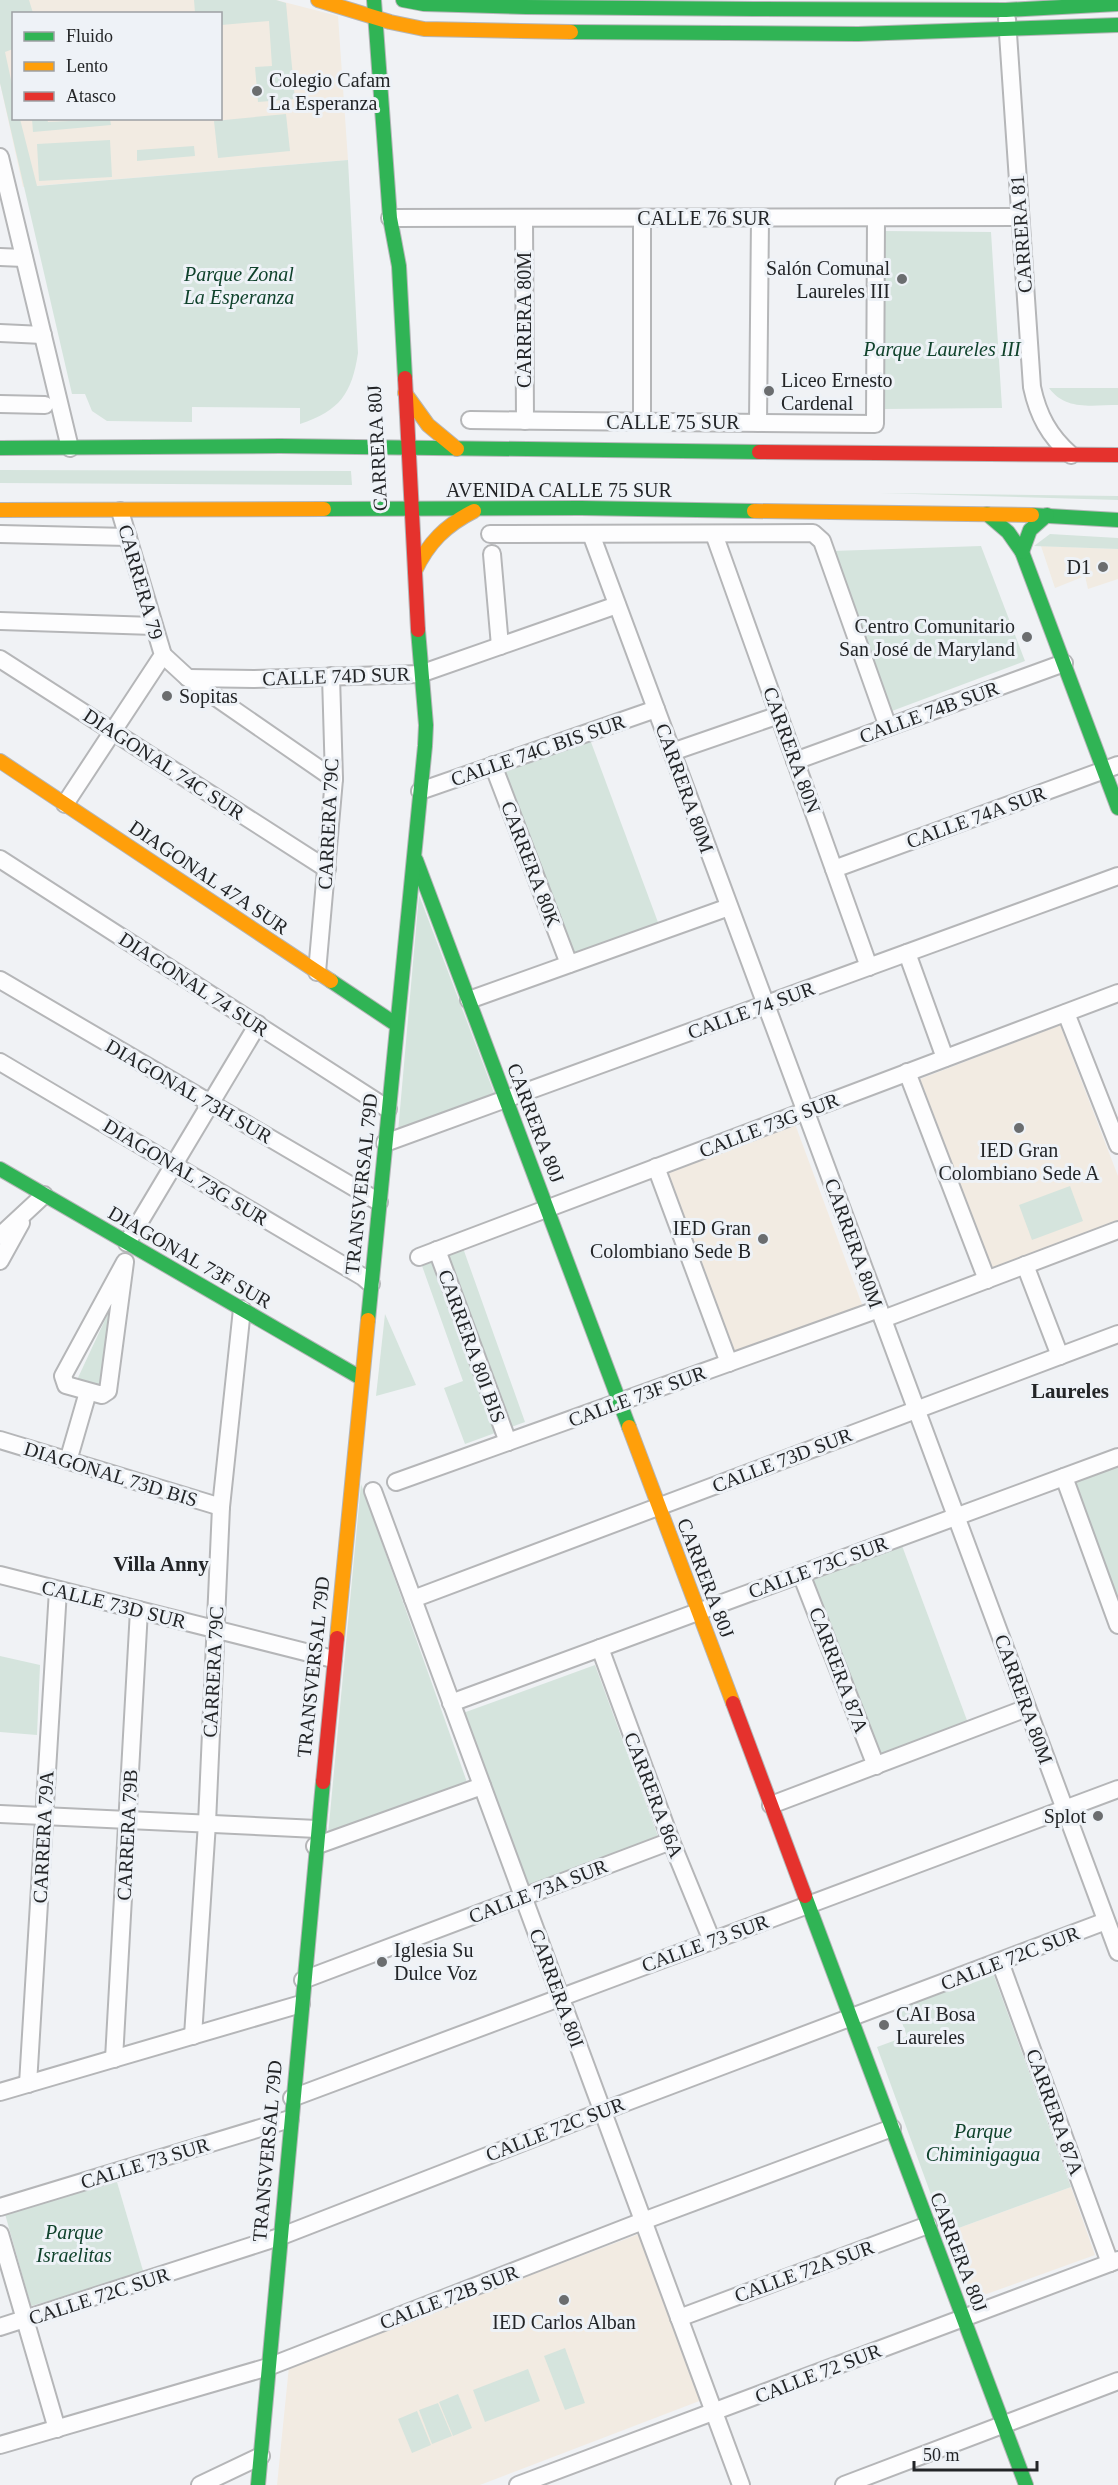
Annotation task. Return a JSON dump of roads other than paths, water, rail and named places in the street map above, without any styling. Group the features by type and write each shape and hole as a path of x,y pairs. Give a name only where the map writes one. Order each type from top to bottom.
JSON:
{"main road":[{"path":"318,0 424,29 752,35 1008,32 1118,25"},
{"name":"CARRERA 80J","path":"374,0 390,218 399,266 405,393 402,448"},
{"path":"403,0 424,4 526,7 1118,4"},
{"name":"CARRERA 80J","path":"390,218 386,267 406,509 406,631 420,674"},
{"path":"405,393 435,434 458,449"},
{"name":"AVENIDA CALLE 75 SUR","path":"0,448 280,446 1118,454"},
{"name":"CARRERA 80J","path":"406,509 415,571 420,674 426,725 414,854 1026,2485"},
{"path":"415,571 424,551 444,528 480,509"},
{"name":"AVENIDA CALLE 75 SUR","path":"0,510 480,509 1047,515 1118,520"},
{"path":"987,514 1008,532 1022,552 1064,663 1111,767 1118,808"},
{"path":"1022,552 1023,543 1031,528 1047,515"},
{"name":"DIAGONAL 47A SUR","path":"0,761 397,1025"},
{"name":"TRANSVERSAL 79D","path":"258,2485 315,1846 414,854"},
{"name":"DIAGONAL 73F SUR","path":"0,1169 361,1378"}],"street":[{"name":"CARRERA 81","path":"1006,5 1032,387 1035,402 1048,431 1071,455"},
{"path":"1,161 70,448"},
{"name":"CALLE 76 SUR","path":"390,218 1019,217"},
{"name":"CARRERA 80M","path":"524,218 525,421"},
{"path":"642,218 642,422"},
{"path":"758,423 760,218"},
{"name":"CALLE 75 SUR","path":"470,420 875,424 876,218"},
{"path":"0,257 24,258"},
{"path":"0,333 43,335"},
{"path":"0,404 45,405"},
{"name":"CARRERA 79","path":"65,804 163,655 120,511"},
{"path":"490,534 810,533 816,535 822,541 888,727"},
{"path":"0,534 128,537"},
{"name":"CARRERA 80M","path":"591,534 1118,1952"},
{"name":"CARRERA 80N","path":"714,534 869,967"},
{"path":"492,554 500,646"},
{"name":"CALLE 74D SUR","path":"188,678 420,674 617,605"},
{"path":"0,621 154,626"},
{"path":"163,655 188,678 334,779"},
{"name":"DIAGONAL 74C SUR","path":"0,659 327,869"},
{"name":"CALLE 74B SUR","path":"795,761 1064,663"},
{"name":"CARRERA 79C","path":"317,972 334,779 331,676"},
{"name":"CALLE 74C BIS SUR","path":"420,790 656,709"},
{"path":"672,752 779,715"},
{"name":"CARRERA 80K","path":"493,765 569,964"},
{"name":"CALLE 74A SUR","path":"834,869 1111,767"},
{"name":"DIAGONAL 74 SUR","path":"0,859 388,1109"},
{"name":"CALLE 74 SUR","path":"385,1143 1118,876"},
{"path":"469,1000 729,907"},
{"path":"907,953 945,1058"},
{"name":"DIAGONAL 73H SUR","path":"0,980 379,1202"},
{"name":"CALLE 73G SUR","path":"419,1257 1118,993"},
{"path":"1066,1013 1118,1145"},
{"path":"127,1243 258,1024"},
{"name":"DIAGONAL 73G SUR","path":"0,1062 363,1277 371,1284"},
{"path":"907,1072 987,1280"},
{"path":"656,1167 729,1363"},
{"path":"0,1236 44,1195"},
{"path":"0,1261 27,1212"},
{"name":"CALLE 73F SUR","path":"396,1482 729,1363 987,1280 1118,1230"},
{"name":"CARRERA 80I BIS","path":"436,1250 508,1442"},
{"path":"125,1262 108,1390 102,1395 88,1392 66,1385 63,1376 125,1262"},
{"path":"1025,1265 1060,1356"},
{"name":"CARRERA 79C","path":"193,2036 207,1824 221,1507 242,1309"},
{"name":"CALLE 73D SUR","path":"413,1599 1118,1334"},
{"path":"68,1461 88,1392"},
{"name":"DIAGONAL 73D BIS","path":"0,1440 221,1507"},
{"name":"CALLE 73C SUR","path":"451,1702 1118,1457"},
{"path":"1064,1477 1118,1625"},
{"name":"CARRERA 80I","path":"373,1491 741,2485"},
{"name":"CARRERA 87A","path":"801,1574 876,1766"},
{"name":"CALLE 73D SUR","path":"0,1575 333,1659"},
{"name":"CARRERA 79A","path":"28,2084 58,1590"},
{"name":"CARRERA 79B","path":"114,2059 139,1610"},
{"name":"CARRERA 86A","path":"600,1648 671,1841 712,1941"},
{"path":"771,1805 1027,1708"},
{"path":"315,1846 482,1786"},
{"name":"CALLE 73 SUR","path":"292,2098 1118,1790"},
{"path":"0,1814 317,1829"},
{"name":"CALLE 73A SUR","path":"303,1980 671,1841"},
{"name":"CALLE 72C SUR","path":"0,2327 279,2237 603,2111 1107,1921"},
{"name":"CARRERA 87A","path":"1000,1962 1114,2262"},
{"path":"0,2092 301,2004"},
{"name":"CALLE 73 SUR","path":"0,2207 290,2119"},
{"name":"CALLE 72B SUR","path":"0,2445 268,2367 643,2221 892,2128"},
{"name":"CALLE 72A SUR","path":"679,2318 928,2225"},
{"path":"0,2234 57,2429"},
{"name":"CALLE 72 SUR","path":"518,2485 1114,2262"},
{"path":"844,2485 1118,2381"},
{"path":"200,2485 261,2456"}],"place":[{"name":"Colegio Cafam La Esperanza","path":"257,91"},
{"name":"Salón Comunal Laureles III","path":"902,279"},
{"name":"Liceo Ernesto Cardenal","path":"769,391"},
{"name":"D1","path":"1103,567"},
{"name":"Centro Comunitario San José de Maryland","path":"1027,637"},
{"name":"Sopitas","path":"167,696"},
{"name":"IED Gran Colombiano Sede A","path":"1019,1128"},
{"name":"IED Gran Colombiano Sede B","path":"763,1239"},
{"name":"Splot","path":"1098,1816"},
{"name":"Iglesia Su Dulce Voz","path":"382,1962"},
{"name":"CAI Bosa Laureles","path":"884,2025"},
{"name":"IED Carlos Alban","path":"564,2300"}],"district":[{"name":"Laureles","path":"1070,1391"},
{"name":"Villa Anny","path":"161,1564"}],"park label":[{"name":"Parque Zonal La Esperanza","path":"239,286"},
{"name":"Parque Laureles III","path":"942,349"},
{"name":"Parque Chiminigagua","path":"983,2142"},
{"name":"Parque Israelitas","path":"74,2244"}]}
